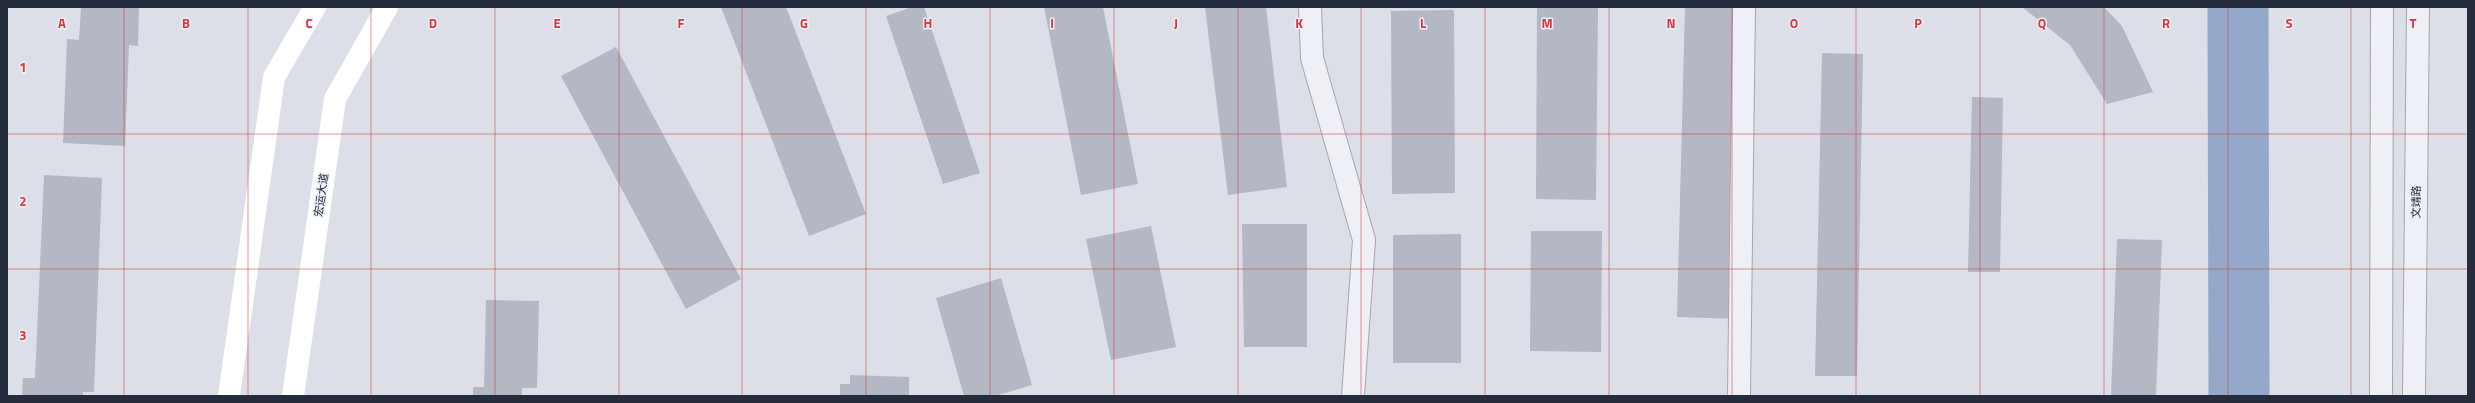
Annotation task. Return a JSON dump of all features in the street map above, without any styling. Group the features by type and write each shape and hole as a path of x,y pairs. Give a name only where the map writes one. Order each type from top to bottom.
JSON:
{"main road":[{"path":"229,396 274,77 315,7"},
{"name":"宏运大道","path":"293,396 335,99 387,7"}],"street":[{"path":"1310,7 1312,58 1364,240 1353,396"},
{"path":"1739,396 1744,7"},
{"path":"2381,396 2382,7"},
{"name":"文靖路","path":"2414,396 2418,7"}],"building":[{"path":"81,7 139,7 138,46 129,45 125,146 63,143 67,39 79,40"},
{"path":"721,7 786,7 866,214 809,236"},
{"path":"912,7 924,7 980,173 943,184 886,16"},
{"path":"1044,7 1103,7 1138,184 1081,195"},
{"path":"1205,7 1266,7 1287,187 1228,195"},
{"path":"1537,7 1598,7 1596,200 1536,199"},
{"path":"1685,7 1747,7 1738,319 1677,317"},
{"path":"2022,7 2104,7 2122,26 2153,92 2107,104 2070,45"},
{"path":"1454,10 1455,193 1392,194 1391,11"},
{"path":"616,47 741,279 686,309 561,76"},
{"path":"1822,53 1863,54 1857,376 1815,376"},
{"path":"1972,97 2003,98 2000,272 1968,272"},
{"path":"44,175 102,178 94,392 83,392 83,396 22,396 23,378 35,378"},
{"path":"1242,224 1307,224 1307,347 1244,347"},
{"path":"1151,226 1176,347 1111,360 1086,239"},
{"path":"1531,231 1602,231 1601,352 1530,351"},
{"path":"1461,234 1461,363 1393,363 1393,235"},
{"path":"2117,239 2162,240 2156,396 2111,396"},
{"path":"1001,278 1032,385 995,396 964,396 936,298"},
{"path":"486,300 539,301 537,388 522,388 522,396 473,396 473,387 484,387"},
{"path":"850,375 909,377 909,396 840,396 840,384 850,384"}],"waterway":[{"path":"2238,7 2239,396"}]}
